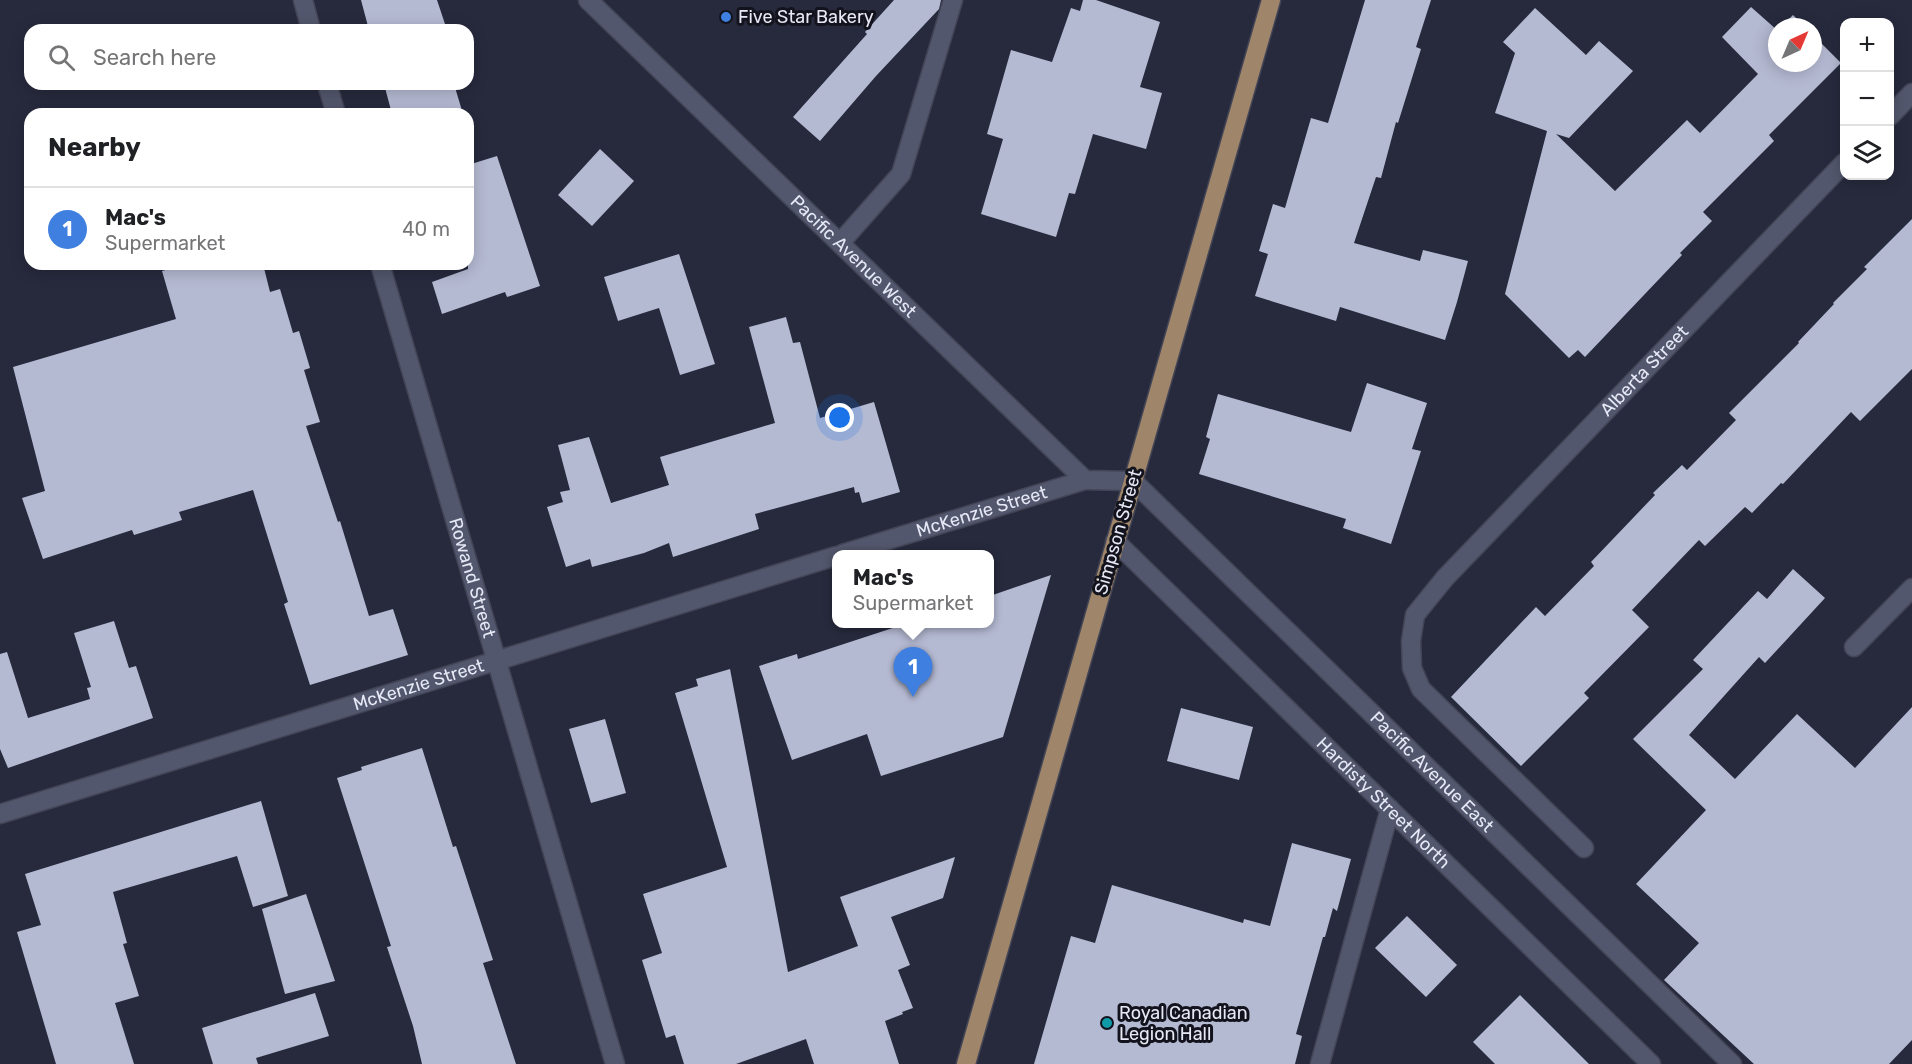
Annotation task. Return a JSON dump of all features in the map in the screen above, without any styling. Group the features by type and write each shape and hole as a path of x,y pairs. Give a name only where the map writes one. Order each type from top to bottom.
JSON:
{"main road":[{"name":"Simpson Street","path":"966,1064 1271,0"}],"street":[{"path":"303,0 309,24"},
{"name":"Pacific Avenue West","path":"588,0 1085,480"},
{"path":"840,243 901,174 953,0"},
{"path":"329,90 334,108"},
{"path":"1894,112 1912,93"},
{"name":"Alberta Street","path":"1584,848 1421,689 1412,668 1411,641 1415,615 1445,578 1840,168"},
{"name":"Rowand Street","path":"382,270 495,662 615,1064"},
{"path":"1085,480 1133,481"},
{"name":"McKenzie Street","path":"858,550 1085,480"},
{"name":"Pacific Avenue East","path":"1133,481 1732,1064"},
{"name":"Hardisty Street North","path":"1115,541 1651,1064"},
{"name":"McKenzie Street","path":"0,814 832,558"},
{"path":"1854,647 1912,588"},
{"path":"1320,1064 1390,809"}],"building":[{"path":"361,0 437,0 445,24 367,24"},
{"path":"894,0 941,0 939,9 876,76 820,141 793,117"},
{"path":"1083,0 1096,0 1160,22 1140,87 1162,93 1146,149 1093,134 1075,194 1069,193 1056,237 981,214 1003,139 987,134 1011,50 1052,62 1071,8 1080,11"},
{"path":"1365,0 1431,0 1416,47 1421,49 1398,123 1396,122 1381,178 1376,177 1354,243 1420,261 1423,250 1468,261 1445,340 1340,307 1336,321 1255,296 1268,254 1259,251 1273,204 1285,208 1311,118 1328,123"},
{"path":"1751,7 1768,22 1768,72 1822,72 1822,44 1840,64 1769,135 1774,141 1703,212 1712,221 1680,253 1682,255 1585,357 1578,350 1569,358 1505,294 1547,131 1495,113 1515,53 1503,42 1535,8 1586,55 1599,41 1633,71 1569,138 1556,134 1615,191 1687,120 1700,133 1758,74 1722,37"},
{"path":"386,90 456,90 461,108 390,108"},
{"path":"600,149 634,181 592,226 558,195"},
{"path":"497,156 540,286 507,297 505,292 442,314 432,282 465,270 474,270 474,163"},
{"path":"1912,219 1912,369 1860,421 1851,412 1783,484 1781,483 1752,513 1745,507 1705,546 1699,540 1632,610 1649,627 1584,693 1589,698 1521,766 1451,697 1536,607 1545,616 1594,566 1591,562 1655,495 1653,493 1682,465 1687,470 1736,420 1729,413 1799,343 1833,303 1867,269 1864,267"},
{"path":"679,254 715,364 680,375 659,308 618,321 604,277"},
{"path":"264,270 270,292 280,289 293,333 299,331 310,368 304,370 320,422 306,426 338,522 340,521 369,616 393,609 408,655 310,685 284,604 288,602 253,490 179,512 182,520 134,535 132,530 43,559 22,498 45,491 13,367 176,319 162,271"},
{"path":"786,317 793,343 800,342 820,418 874,402 900,492 862,503 859,492 855,493 854,487 755,514 759,529 673,557 669,543 644,553 592,567 590,559 566,567 547,507 563,502 560,492 570,490 558,445 589,437 611,503 669,485 660,457 775,423 749,327"},
{"path":"1367,383 1427,403 1412,449 1421,451 1391,544 1343,528 1346,519 1199,474 1210,439 1206,437 1218,394 1351,432"},
{"path":"1793,569 1825,598 1765,663 1759,657 1689,735 1735,779 1797,714 1855,768 1912,707 1912,1040 1889,1064 1754,1064 1664,980 1699,943 1636,884 1706,810 1633,739 1703,669 1693,660 1758,591 1767,599"},
{"path":"1051,575 1003,737 881,776 867,734 792,760 759,666 797,654 798,659 893,628 994,628 994,595"},
{"path":"114,621 129,668 136,666 153,718 8,768 0,749 0,654 7,652 28,718 90,699 87,688 91,687 74,633"},
{"path":"730,669 788,972 858,946 840,897 955,857 943,898 891,917 910,965 898,970 913,1008 885,1021 899,1064 814,1064 806,1039 736,1064 684,1064 675,1035 666,1038 642,960 662,953 643,894 727,867 675,693 698,686 696,679"},
{"path":"1181,708 1253,727 1239,780 1167,761"},
{"path":"605,719 626,793 591,803 569,729"},
{"path":"422,748 453,847 456,846 493,960 483,963 516,1064 422,1064 413,1026 387,947 391,946 337,778 362,770 361,767"},
{"path":"261,801 288,896 253,907 237,856 113,892 127,943 123,944 139,996 115,1003 134,1064 56,1064 17,932 41,925 25,874"},
{"path":"1292,843 1351,859 1337,911 1333,908 1325,937 1323,937 1296,1034 1302,1036 1295,1064 1034,1064 1071,936 1095,943 1112,885 1243,923 1244,919 1270,926"},
{"path":"306,894 335,981 285,994 262,909"},
{"path":"1407,916 1457,965 1426,997 1375,948"},
{"path":"315,993 329,1036 256,1058 258,1064 213,1064 202,1028"},
{"path":"1520,995 1589,1064 1495,1064 1473,1042"}],"place":[{"name":"Five Star Bakery","path":"726,17"},
{"name":"Mac's","path":"913,697"},
{"name":"Royal Canadian Legion Hall","path":"1107,1023"}]}
